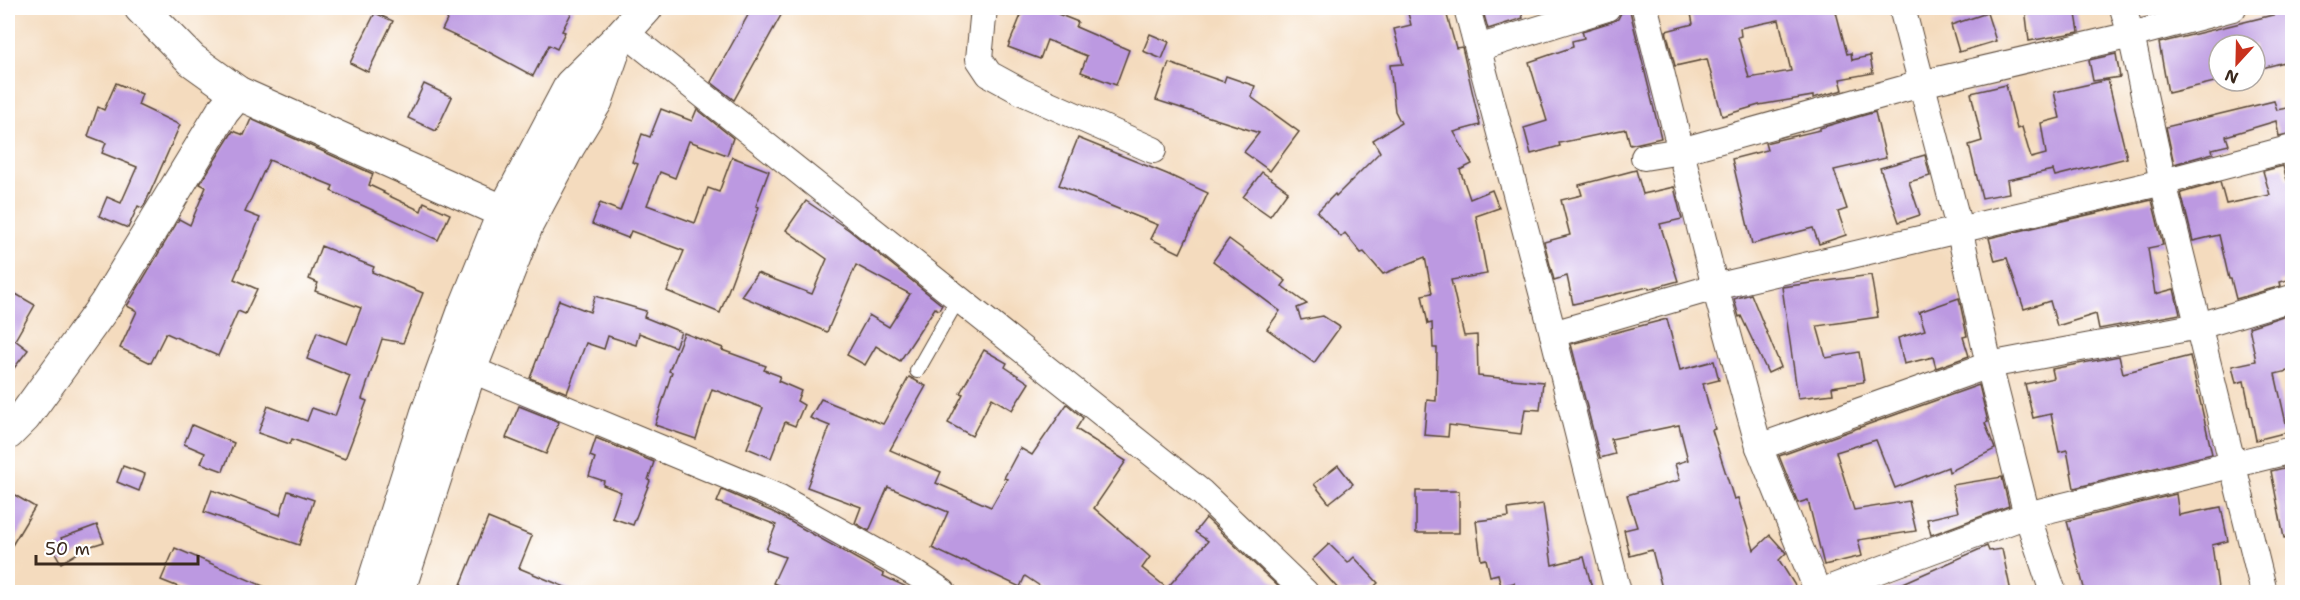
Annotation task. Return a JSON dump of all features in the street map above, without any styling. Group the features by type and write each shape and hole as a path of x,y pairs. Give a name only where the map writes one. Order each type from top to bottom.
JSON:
{"main road":[{"path":"141,8 192,60 238,93 504,212"},
{"path":"371,592 427,414 466,306 504,212 571,85 646,8"},
{"path":"398,592 470,369 527,224 568,147 597,101 620,36"},
{"path":"8,433 24,417 105,305 223,111 238,93"}],"street":[{"path":"984,8 979,59 989,74 1022,92 1153,150"},
{"path":"1467,8 1618,592"},
{"path":"1478,48 1607,8"},
{"path":"1645,8 1715,287 1759,447 1819,592 2027,515 2292,450"},
{"path":"1902,8 1959,228 1989,365 2027,515 2053,592"},
{"path":"2123,8 2163,182 2264,592"},
{"path":"1644,157 1681,151 1921,84 2131,35 2233,8"},
{"path":"620,36 958,299 1202,494 1305,592"},
{"path":"1553,334 1715,287 2163,182 2292,148"},
{"path":"1759,447 1989,365 2199,326 2292,298"},
{"path":"470,369 780,498 916,574 943,592"}],"lane":[{"path":"917,371 958,299"}],"building":[{"path":"453,8 574,8 562,31 565,32 557,49 549,45 533,76 442,30"},
{"path":"752,8 785,8 734,100 711,82"},
{"path":"1024,8 1061,8 1058,14 1078,22 1076,27 1129,50 1116,85 1081,72 1087,56 1047,40 1040,59 1008,47"},
{"path":"1430,8 1445,8 1456,48 1462,47 1480,125 1454,132 1472,164 1460,170 1470,199 1492,190 1499,208 1476,216 1487,274 1451,280 1464,336 1477,335 1478,376 1543,382 1540,410 1525,409 1521,434 1449,425 1448,437 1424,435 1427,400 1436,401 1437,348 1433,348 1432,323 1428,324 1422,295 1432,293 1425,257 1383,274 1364,252 1361,253 1345,233 1341,237 1317,212 1380,152 1373,140 1401,123 1395,111 1390,65 1403,64 1394,29 1411,25 1408,13"},
{"path":"1482,8 1520,8 1523,18 1488,29"},
{"path":"1690,8 1835,8 1847,54 1851,53 1852,60 1870,56 1873,73 1840,79 1843,90 1813,98 1813,96 1759,105 1722,116 1707,59 1675,66 1666,31 1693,24","holes":["1779,20 1791,71 1749,78 1738,37 1741,36 1740,28"]},
{"path":"2025,8 2075,8 2079,32 2029,41"},
{"path":"2152,8 2176,8 2154,14"},
{"path":"1630,11 1661,138 1630,145 1626,129 1559,143 1560,146 1531,154 1524,128 1547,121 1529,62 1573,47 1572,41 1584,38 1582,31 1611,22 1618,19 1621,13"},
{"path":"2289,11 2292,22 2292,60 2267,67 2267,33 2207,33 2207,84 2168,93 2159,43"},
{"path":"375,13 393,21 368,72 350,63"},
{"path":"1987,13 1996,41 1959,52 1951,25"},
{"path":"1150,34 1169,42 1162,59 1143,51"},
{"path":"2116,54 2120,77 2093,81 2089,60"},
{"path":"1169,63 1224,82 1226,76 1255,86 1251,97 1299,132 1270,171 1244,152 1259,133 1156,100"},
{"path":"2108,80 2127,158 2055,176 2053,170 2007,180 2009,193 1982,198 1969,145 1982,141 1971,93 2006,85 2017,129 2022,127 2031,158 2046,154 2041,123 2060,118 2054,92"},
{"path":"116,83 142,94 138,105 180,125 145,204 142,208 138,206 128,228 99,216 107,197 121,203 137,167 102,153 106,143 88,136 98,107 104,110"},
{"path":"424,84 452,97 436,131 408,118"},
{"path":"2274,101 2277,110 2292,107 2292,133 2279,136 2276,121 2226,136 2229,145 2212,149 2213,153 2174,164 2166,127"},
{"path":"661,109 692,121 697,109 733,138 727,155 689,141 675,178 660,172 647,205 695,223 708,188 719,192 732,157 769,171 756,206 759,207 720,313 667,291 684,251 631,231 628,238 592,224 600,203 620,211 638,164 632,162 642,134 650,137"},
{"path":"1875,112 1886,158 1834,170 1847,209 1838,212 1846,235 1819,244 1813,228 1752,244 1732,159 1767,150 1765,143 1820,130 1820,128"},
{"path":"251,119 373,174 369,185 383,193 421,211 424,202 450,214 438,240 331,191 333,186 269,160 245,212 260,218 234,279 257,289 245,314 238,311 218,356 166,333 151,363 120,348 137,311 127,306 179,219 190,225 206,187 200,184 233,131 244,135"},
{"path":"1078,138 1208,193 1180,253 1151,239 1158,225 1059,185"},
{"path":"1925,155 1930,176 1909,182 1920,215 1899,222 1880,168"},
{"path":"2283,166 2287,180 2292,179 2292,279 2280,282 2281,286 2236,299 2219,235 2193,241 2181,193 2220,182 2226,204 2270,195 2263,171"},
{"path":"1636,170 1643,194 1674,187 1682,219 1660,224 1678,281 1573,304 1567,276 1554,280 1544,242 1570,235 1561,200 1582,195 1579,185"},
{"path":"1262,172 1288,191 1270,216 1243,197"},
{"path":"2152,200 2163,245 2148,248 2155,294 2174,289 2180,314 2099,329 2096,314 2057,326 2050,301 2024,309 2007,258 1995,261 1989,238"},
{"path":"806,201 849,230 942,305 939,310 935,308 900,361 876,346 865,365 847,355 869,315 889,327 910,294 856,265 827,332 741,296 757,273 812,294 827,259 786,230"},
{"path":"1229,239 1286,281 1282,286 1307,304 1297,308 1301,320 1323,316 1340,327 1314,363 1267,329 1280,311 1213,261"},
{"path":"321,246 374,267 372,272 423,293 403,343 382,339 362,399 367,401 345,459 292,439 290,444 258,433 268,406 307,421 312,408 335,416 350,376 307,359 317,332 347,344 361,308 315,291 318,283 309,279"},
{"path":"1871,275 1878,317 1817,326 1826,358 1859,352 1864,382 1832,387 1833,394 1798,398 1782,287"},
{"path":"14,293 35,305 15,340 28,350 8,376 8,305"},
{"path":"1751,294 1781,367 1768,373 1741,316 1739,317 1734,299"},
{"path":"595,296 646,311 644,317 681,332 675,347 639,333 636,345 608,336 604,349 586,343 567,393 530,378 559,300 590,312"},
{"path":"1959,298 1967,336 1963,337 1969,356 1936,368 1933,357 1904,364 1898,338 1925,330 1919,312"},
{"path":"2286,315 2292,341 2292,370 2275,374 2288,432 2256,440 2244,381 2236,383 2232,366 2256,361 2249,327"},
{"path":"1667,319 1680,370 1714,361 1719,380 1703,384 1715,429 1712,430 1734,499 1738,498 1754,550 1770,535 1786,553 1779,560 1799,592 1663,592 1652,550 1630,556 1624,530 1637,527 1627,495 1680,480 1675,464 1688,460 1679,425 1611,439 1615,454 1600,458 1571,344"},
{"path":"684,333 766,366 764,370 780,376 778,381 801,391 797,401 804,405 795,426 785,422 771,458 747,448 763,408 712,389 696,439 655,425 672,372 669,371"},
{"path":"984,350 1007,363 1005,367 1029,383 1012,410 992,398 972,436 948,423 963,394 960,393"},
{"path":"2119,356 2123,373 2190,356 2212,454 2074,488 2067,450 2059,452 2051,414 2033,418 2025,384 2054,378 2052,369"},
{"path":"909,377 926,386 890,450 941,472 936,483 991,507 1007,479 1004,478 1020,448 1032,455 1067,404 1083,418 1076,429 1126,461 1094,508 1150,557 1142,568 1167,588 1208,541 1195,532 1206,518 1284,592 1049,592 1025,576 1020,587 932,548 948,512 888,487 869,531 855,523 861,507 807,487 830,426 810,418 821,399 883,424"},
{"path":"1979,385 1988,422 1985,423 1995,449 1949,472 1948,467 1895,488 1876,440 1836,452 1854,510 1909,501 1916,531 1858,540 1862,556 1824,565 1808,500 1798,503 1779,456"},
{"path":"519,406 559,422 546,454 506,438"},
{"path":"192,425 234,443 223,471 201,463 205,453 184,444"},
{"path":"596,438 654,462 648,480 650,481 633,525 612,518 621,492 603,485 604,481 589,476 595,458 590,456"},
{"path":"1338,465 1353,484 1329,503 1314,484"},
{"path":"123,466 145,474 139,491 117,482"},
{"path":"2292,466 2292,537 2284,538 2271,471"},
{"path":"2002,477 2009,506 1931,535 1927,519 1958,512 1952,485"},
{"path":"212,490 280,515 288,491 314,500 299,545 204,512"},
{"path":"722,490 773,512 884,574 883,576 917,592 795,592 773,583 785,557 766,550 776,525 717,502"},
{"path":"8,491 35,507 8,552"},
{"path":"1416,491 1459,491 1459,533 1416,533"},
{"path":"2176,494 2179,515 2221,507 2228,541 2212,545 2218,588 2183,592 2085,592 2067,521"},
{"path":"1543,504 1552,565 1584,557 1593,592 1516,592 1514,583 1501,586 1498,574 1490,576 1486,559 1481,560 1476,521 1509,517 1508,509"},
{"path":"488,518 532,536 519,568 577,592 458,592"},
{"path":"97,525 104,542 88,547 61,563 53,549 63,543 61,538"},
{"path":"1329,544 1348,563 1354,557 1378,583 1368,592 1341,592 1312,560"},
{"path":"1987,546 1989,551 2002,549 2011,592 1883,592"},
{"path":"175,548 277,592 191,592 161,580"}]}
